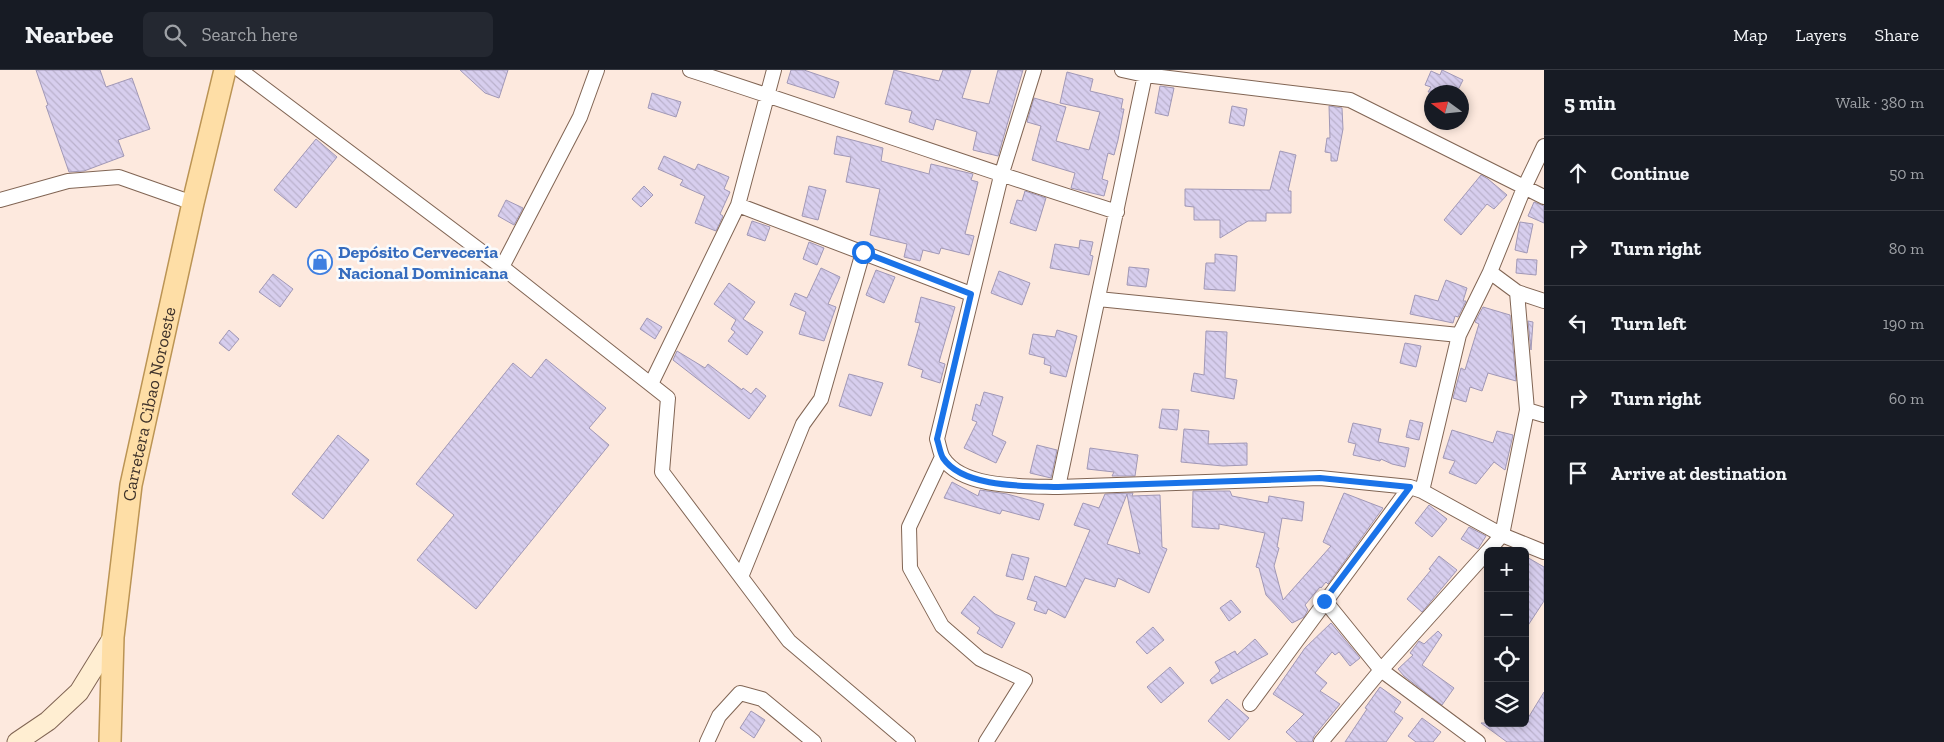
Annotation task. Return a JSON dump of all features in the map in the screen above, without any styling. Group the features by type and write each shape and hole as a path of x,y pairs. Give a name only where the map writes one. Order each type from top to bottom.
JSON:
{"main road":[{"name":"Carretera Cibao Noroeste","path":"110,742 113,637 131,485 192,203 225,70"},
{"path":"17,742 48,721 79,692 113,637"}],"street":[{"path":"240,70 502,267 668,398 662,472 789,640 908,742"},
{"path":"502,267 580,117 597,70"},
{"path":"690,70 1001,176 1117,212"},
{"path":"651,384 738,205 774,70"},
{"path":"1034,70 1001,176 971,294 937,439 942,458 957,472 986,482 1017,486 1058,487 1320,478 1416,489 1502,535 1544,552"},
{"path":"1122,70 1350,100 1544,197"},
{"path":"1058,487 1145,73"},
{"path":"1250,704 1324,601 1416,489 1459,335 1490,272 1524,188 1544,146"},
{"path":"0,200 68,181 119,178 192,203"},
{"path":"738,205 971,294"},
{"path":"741,577 803,424 821,399 863,252"},
{"path":"1490,272 1517,292 1544,300"},
{"path":"1492,547 1502,535 1527,410 1517,292"},
{"path":"1098,299 1459,335"},
{"path":"1527,410 1544,415"},
{"path":"942,458 908,527 910,568 942,626 980,659 1025,680 986,742"},
{"path":"1321,742 1381,670 1484,555"},
{"path":"1324,601 1381,670 1478,742"},
{"path":"706,742 719,716 740,693 762,699 814,742"}],"building":[{"path":"36,70 100,70 106,87 132,78 150,129 118,140 124,156 84,171 69,172 46,106 48,105"},
{"path":"460,70 508,70 499,98 485,93"},
{"path":"791,70 804,70 839,82 834,98 787,83"},
{"path":"894,70 939,81 943,70 971,70 962,98 989,104 998,70 1023,70 998,156 973,150 977,132 936,119 933,130 909,122 912,111 885,104"},
{"path":"1442,70 1463,80 1460,85 1425,85 1431,71 1440,75"},
{"path":"1067,72 1093,79 1090,91 1123,99 1121,109 1124,109 1118,140 1114,155 1108,153 1102,179 1108,181 1104,196 1071,188 1075,173 1032,160 1041,126 1027,122 1034,98 1066,107 1056,141 1089,150 1100,112 1060,103"},
{"path":"1160,86 1174,88 1168,116 1155,113"},
{"path":"652,93 681,102 676,117 648,108"},
{"path":"1232,106 1247,109 1244,126 1229,123"},
{"path":"1329,106 1342,108 1343,129 1337,161 1331,161 1331,153 1325,152 1327,138 1330,138"},
{"path":"837,136 883,148 881,161 929,174 931,164 973,174 971,180 978,182 965,234 974,236 969,255 941,248 939,254 923,250 920,261 904,257 907,244 870,235 880,189 846,182 851,157 834,154"},
{"path":"316,139 337,157 296,208 274,190"},
{"path":"1280,151 1296,155 1288,191 1291,191 1291,213 1266,213 1266,221 1248,221 1220,238 1220,220 1194,220 1194,207 1185,206 1185,189 1270,190"},
{"path":"664,156 695,170 698,164 729,177 724,189 730,192 720,214 723,216 716,231 695,223 705,196 680,185 683,180 658,169"},
{"path":"1481,175 1507,195 1494,209 1487,204 1461,235 1444,220"},
{"path":"644,186 653,195 641,207 632,199"},
{"path":"809,186 826,190 818,220 802,216"},
{"path":"1025,191 1046,198 1036,231 1010,223 1017,200 1022,201"},
{"path":"506,200 523,208 514,225 498,216"},
{"path":"1534,202 1544,206 1544,223 1528,216"},
{"path":"752,221 770,227 765,241 747,235"},
{"path":"1520,222 1533,224 1527,253 1515,250"},
{"path":"1080,240 1093,242 1090,255 1093,256 1089,275 1050,268 1055,244 1079,248"},
{"path":"809,242 824,248 817,265 803,259"},
{"path":"1215,254 1237,256 1235,291 1204,289 1206,263 1215,263"},
{"path":"1517,259 1537,260 1536,275 1516,273"},
{"path":"1129,267 1149,269 1146,287 1127,285"},
{"path":"821,268 840,277 828,304 836,307 824,341 799,334 806,312 790,305 795,293 807,298"},
{"path":"876,270 895,277 884,303 866,295"},
{"path":"999,271 1030,283 1022,305 991,293"},
{"path":"273,274 293,289 280,307 259,292"},
{"path":"1446,280 1467,288 1463,301 1466,301 1458,317 1455,316 1453,323 1410,314 1415,295 1438,301"},
{"path":"729,283 755,302 743,319 763,332 747,355 728,341 735,332 731,329 736,320 714,304"},
{"path":"921,297 955,307 939,362 945,364 940,383 921,377 923,370 908,365 920,323 915,322"},
{"path":"1483,307 1510,315 1516,381 1488,373 1482,391 1470,387 1466,402 1453,398 1461,368 1465,370 1479,324 1475,322"},
{"path":"647,318 662,327 655,339 640,329"},
{"path":"1528,321 1533,322 1531,350"},
{"path":"229,330 239,339 229,351 219,343"},
{"path":"1057,330 1077,336 1066,377 1050,373 1051,366 1044,364 1045,358 1029,354 1033,334 1055,337"},
{"path":"1206,331 1227,332 1225,378 1237,380 1234,399 1191,391 1194,373 1204,375"},
{"path":"1405,343 1421,346 1416,367 1400,363"},
{"path":"677,351 705,368 708,364 742,390 743,388 751,394 756,388 766,396 749,419 673,360"},
{"path":"546,359 606,408 589,428 609,445 476,609 417,560 454,515 416,484 513,363 531,378"},
{"path":"849,374 883,383 871,416 839,406"},
{"path":"984,392 1003,397 992,435 1006,442 996,463 964,448 977,422 972,420 976,404 980,406"},
{"path":"1162,409 1179,410 1177,430 1159,428"},
{"path":"1410,420 1423,423 1419,440 1406,437"},
{"path":"1353,423 1381,429 1378,442 1409,448 1405,467 1381,459 1380,461 1353,455 1356,444 1348,442"},
{"path":"1184,429 1209,431 1208,444 1247,443 1247,465 1223,466 1181,462"},
{"path":"1452,430 1493,443 1497,431 1513,435 1505,470 1494,462 1476,484 1449,473 1455,461 1443,458"},
{"path":"338,435 369,460 323,519 292,494"},
{"path":"1037,445 1057,450 1051,478 1030,473"},
{"path":"1090,448 1138,455 1135,476 1112,476 1114,472 1087,469"},
{"path":"952,482 978,496 980,490 1007,494 1044,504 1039,520 1002,510 1000,514 944,498"},
{"path":"1193,491 1230,491 1232,496 1268,503 1269,496 1304,502 1302,521 1282,518 1277,547 1279,548 1274,566 1283,600 1331,546 1323,542 1344,493 1383,508 1328,584 1326,582 1320,587 1305,605 1308,610 1304,617 1292,623 1266,595 1259,568 1256,567 1265,533 1219,524 1219,529 1192,527"},
{"path":"1133,493 1132,496 1160,495 1162,547 1167,549 1149,593 1118,578 1115,587 1085,578 1065,618 1048,609 1046,614 1034,610 1037,602 1027,599 1035,576 1066,587 1090,530 1074,525 1083,503 1099,508 1105,494","holes":["1127,494 1140,554 1107,544"]},
{"path":"1429,505 1447,519 1432,537 1415,523"},
{"path":"1469,527 1486,536 1478,549 1461,539"},
{"path":"1012,554 1029,558 1023,580 1006,576"},
{"path":"1439,556 1457,570 1422,612 1407,599 1431,570 1429,569"},
{"path":"1529,558 1544,567 1544,601 1529,624"},
{"path":"974,596 995,614 1015,623 1002,648 977,633 980,628 961,613"},
{"path":"1231,600 1241,612 1229,621 1220,608"},
{"path":"1331,623 1360,658 1350,666 1339,652 1335,655 1332,652 1315,673 1327,683 1320,691 1340,704 1314,736 1312,742 1297,742 1286,732 1304,714 1273,694 1305,648"},
{"path":"1153,627 1164,640 1147,654 1136,642"},
{"path":"1438,631 1442,635 1422,665 1454,688 1442,705 1404,676 1398,669 1413,655 1410,653 1419,641 1424,644"},
{"path":"1255,639 1268,654 1212,684 1210,680 1220,671 1215,662 1235,651 1237,655"},
{"path":"1170,667 1184,683 1161,703 1147,687"},
{"path":"1380,687 1401,702 1394,712 1403,718 1386,742 1345,742 1367,709 1365,708"},
{"path":"1544,692 1544,742 1507,742 1486,727 1529,727 1529,716"},
{"path":"1227,699 1249,718 1229,740 1208,721"},
{"path":"751,711 765,720 754,738 740,728"},
{"path":"1422,718 1441,732 1433,742 1416,742 1408,736"}],"place":[{"name":"Depósito Cervecería Nacional Dominicana","path":"320,262"}],"route":[{"path":"863,252 971,294 937,439 942,458 957,472 986,482 1017,486 1058,487 1320,478 1410,487 1324,601"}]}
